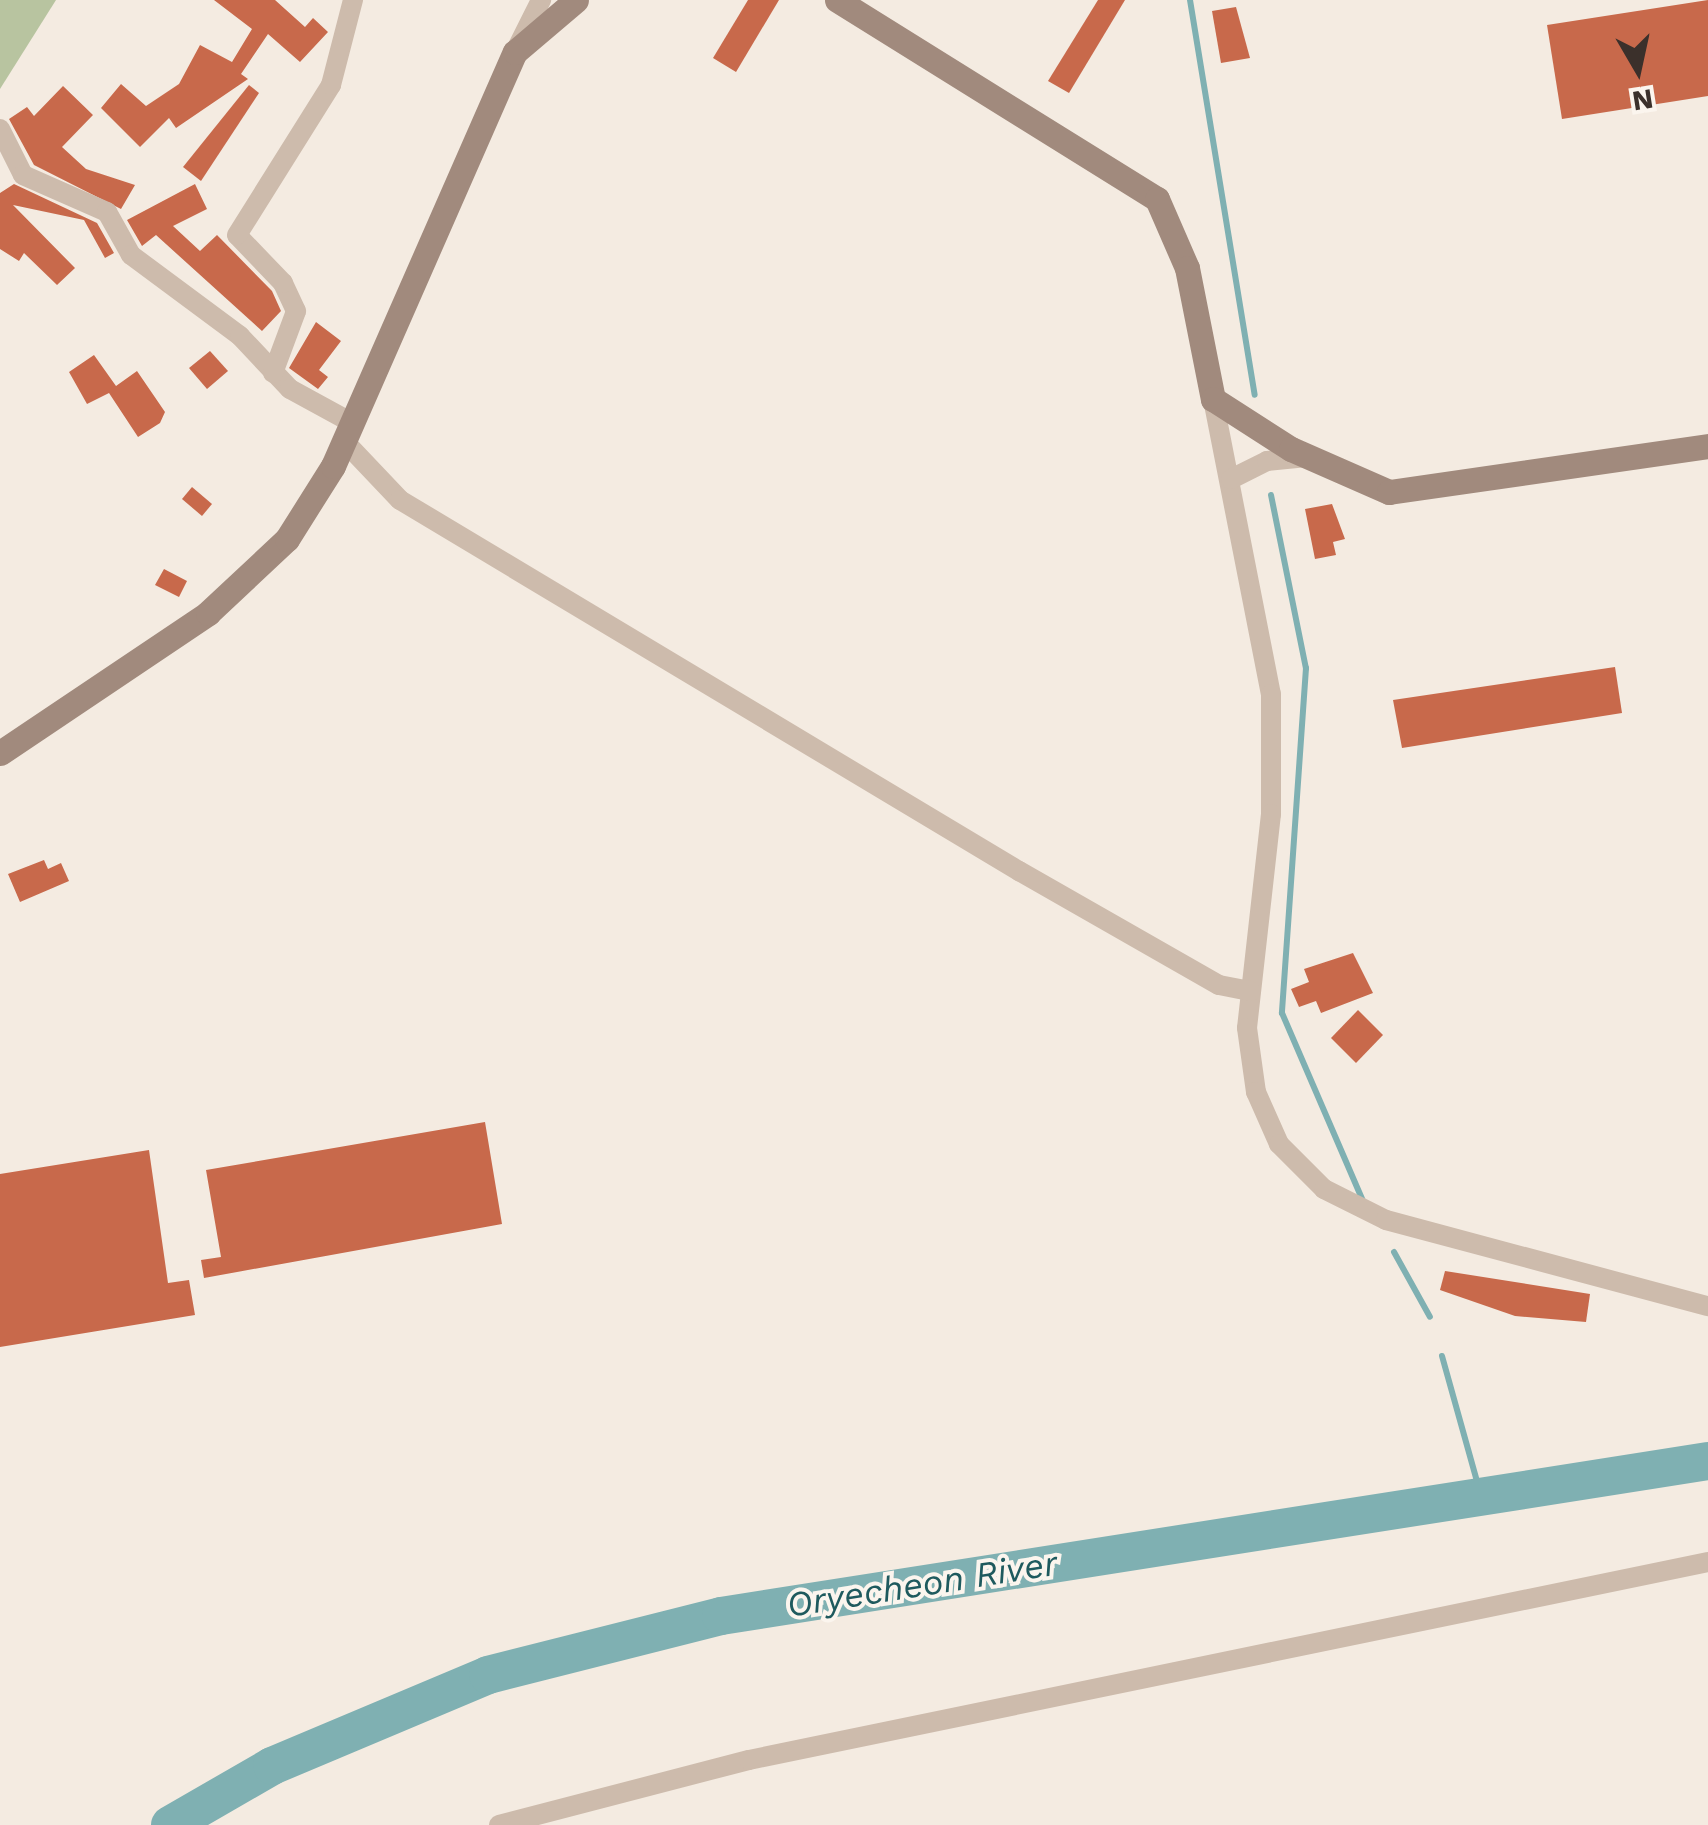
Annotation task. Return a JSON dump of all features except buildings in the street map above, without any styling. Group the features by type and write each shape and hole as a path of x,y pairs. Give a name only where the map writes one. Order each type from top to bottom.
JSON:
{"street":[{"path":"272,373 296,310 283,283 237,236 331,86 353,0"},
{"path":"0,753 262,570 348,432 541,0"},
{"path":"515,52 576,0"},
{"path":"837,0 1158,198 1188,268 1268,662 1274,761 1250,991 1256,1092 1279,1144 1324,1189 1386,1220 1708,1306"},
{"path":"0,129 23,175 107,212 131,255 240,336 272,373 348,432 400,500 1018,871 1220,984 1250,991"},
{"path":"1213,400 1307,457 1362,484 1426,491 1708,446"},
{"path":"1231,479 1307,457"},
{"path":"499,1825 749,1760 1708,1562"}],"green space":[{"path":"0,0 56,0 0,89"}],"waterway":[{"path":"1190,0 1255,395"},
{"path":"1271,495 1306,668 1282,1013 1363,1201"},
{"path":"1394,1252 1430,1317"},
{"path":"1442,1356 1481,1496"},
{"name":"Oryecheon River","path":"170,1825 272,1766 488,1675 721,1616 1708,1461"}]}
